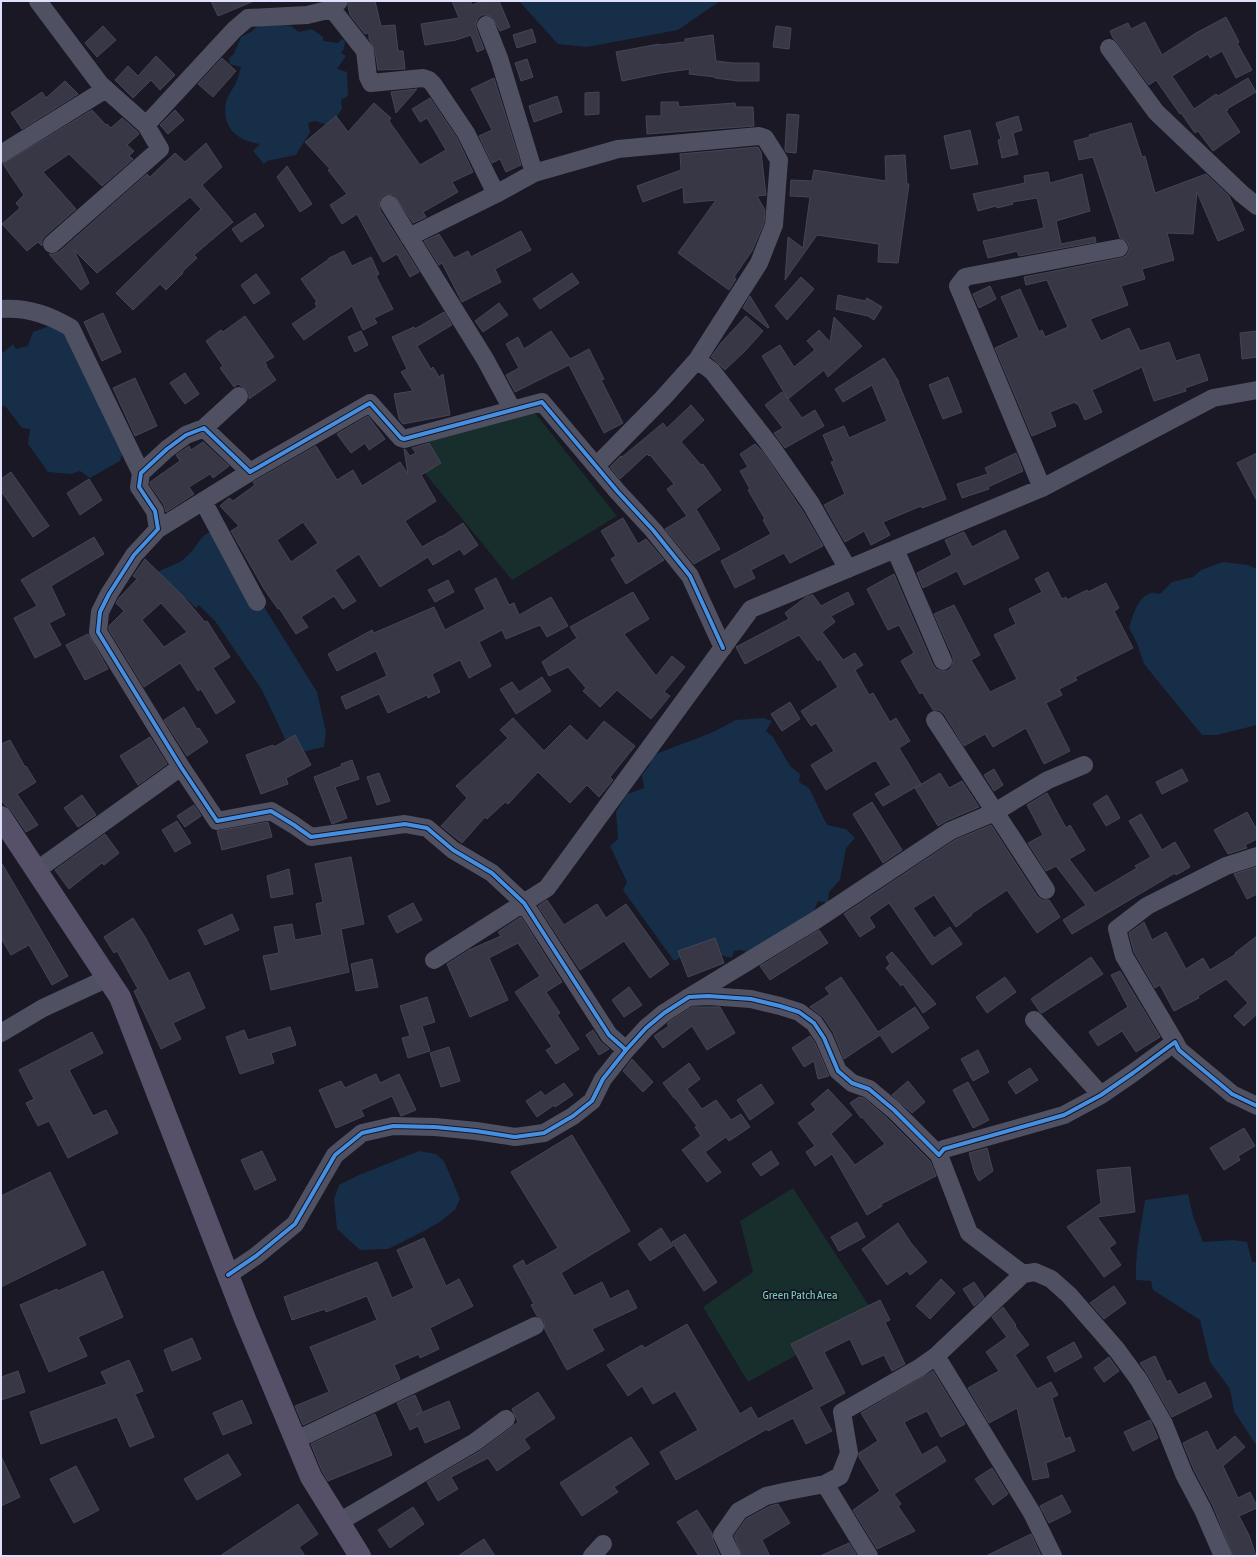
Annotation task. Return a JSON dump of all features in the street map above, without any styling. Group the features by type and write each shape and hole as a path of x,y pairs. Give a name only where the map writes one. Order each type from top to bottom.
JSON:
{"main road":[{"path":"1,817 120,997 245,1319 296,1440 312,1477 360,1556"}],"street":[{"path":"38,1 100,84 146,125 160,149 52,244"},
{"path":"146,125 234,30 248,18 307,15 335,5 365,51 370,83 423,78 429,80 466,132 496,194"},
{"path":"486,25 499,58 534,173"},
{"path":"1109,48 1156,112 1242,194 1257,206"},
{"path":"1,154 106,89"},
{"path":"409,237 496,194 534,173 618,149 759,136 764,138 779,160 774,225 759,263 697,360 664,398 596,466"},
{"path":"389,204 485,359 512,409"},
{"path":"1042,488 958,286 965,277 1119,248"},
{"path":"1,309 30,310 55,318 71,328 141,473 139,487 155,512 158,529"},
{"path":"697,360 712,372 770,445 812,504 848,569"},
{"path":"434,960 547,888 752,609 1042,488 1213,398 1257,390"},
{"path":"141,473 167,449 186,435 204,428 239,396"},
{"path":"626,1050 609,1035 524,903 492,873 453,850 427,828 405,824 310,838 294,825 271,811 216,822 98,632 100,612 134,555 158,529 250,472 370,403 401,438 404,439 542,402 596,466 654,530 690,576 723,648"},
{"path":"204,428 250,472"},
{"path":"203,501 257,602"},
{"path":"895,549 943,661"},
{"path":"935,720 1046,890"},
{"path":"228,1275 256,1256 295,1224 335,1155 362,1133 393,1126 456,1129 515,1137 544,1133 574,1116 592,1101 603,1079 626,1050 646,1028 664,1013 816,920 950,831 995,812 1048,780 1084,765"},
{"path":"37,870 181,767"},
{"path":"1257,856 1226,866 1147,906 1117,929 1124,956 1179,1050 1232,1094 1257,1106"},
{"path":"1,1032 43,1008 108,978"},
{"path":"689,998 708,996 751,999 799,1012 814,1023 824,1038 838,1071 852,1083 869,1089 879,1097 939,1155 969,1233 1023,1274"},
{"path":"1034,1020 1101,1095"},
{"path":"939,1155 944,1149 1064,1115 1101,1095 1133,1074 1175,1042"},
{"path":"732,1556 722,1534 739,1511 766,1496 825,1484 840,1476 849,1453 842,1412 919,1368 936,1356 1023,1274 1035,1272 1051,1279 1069,1295 1117,1350 1139,1380 1164,1424 1184,1474 1203,1510 1223,1556"},
{"path":"296,1440 535,1326"},
{"path":"936,1356 1032,1513 1053,1556"},
{"path":"339,1522 475,1442 506,1419"},
{"path":"825,1484 869,1556"}],"green space":[{"path":"535,413 617,516 512,580 424,472 441,464 428,441"},
{"name":"Green Patch Area","path":"793,1188 873,1312 748,1382 703,1307 753,1272 740,1221"}],"water":[{"path":"519,1 720,1 678,30 587,47 558,44"},
{"path":"258,26 291,26 299,32 312,29 323,37 323,41 338,43 342,39 345,41 344,49 341,53 346,56 337,69 347,72 348,96 341,100 342,109 331,126 315,121 308,123 310,132 296,155 267,161 264,164 253,151 260,144 244,140 238,136 232,131 226,119 226,102 236,83 241,67 230,64 229,58 234,54 241,37 251,32"},
{"path":"53,325 69,329 123,451 120,461 90,478 80,471 71,474 48,472 28,444 30,429 22,428 6,407 1,405 1,354 13,344 16,349 28,346 33,332"},
{"path":"212,531 258,597 317,692 326,732 324,747 292,754 262,690 215,621 199,605 196,608 158,572 183,560 190,554 207,533"},
{"path":"1223,562 1248,565 1257,569 1257,725 1217,735 1202,735 1144,664 1137,643 1129,628 1136,608 1142,598 1146,595 1152,593 1160,594 1172,582 1193,577 1201,570"},
{"path":"763,718 772,721 766,731 773,737 790,766 800,774 799,782 809,788 827,825 846,829 855,838 846,848 840,880 829,892 828,903 818,901 812,915 750,953 741,950 734,951 732,958 721,955 710,942 674,961 623,890 627,882 610,846 618,839 616,812 627,794 644,788 642,775 649,766 653,755 711,733 736,720"},
{"path":"419,1151 436,1154 444,1161 460,1199 455,1210 426,1230 388,1249 360,1250 337,1229 334,1199 339,1185 359,1175"},
{"path":"1188,1194 1193,1216 1203,1242 1233,1240 1247,1242 1252,1262 1257,1262 1257,1445 1234,1411 1230,1389 1210,1362 1200,1320 1153,1290 1151,1281 1136,1280 1137,1250 1145,1200"}],"building":[{"path":"211,1 254,1 218,16"},
{"path":"375,1 381,26 395,25 398,51 403,51 405,69 378,70 375,50 369,39 369,33 365,34 350,15 348,6 349,2"},
{"path":"452,1 470,1 472,5 482,1 499,1 510,27 500,31 492,17 482,15 478,18 476,28 484,49 477,52 471,35 456,40 425,45 421,24 459,18"},
{"path":"1226,17 1239,42 1237,43 1252,70 1236,78 1222,51 1210,58 1208,54 1172,76 1194,109 1216,94 1218,96 1248,78 1256,92 1227,109 1228,110 1226,111 1240,132 1213,151 1198,131 1195,133 1156,80 1149,85 1113,38 1110,31 1128,23 1131,29 1145,22 1162,55 1196,33"},
{"path":"103,26 116,40 97,57 85,43"},
{"path":"776,26 791,28 789,49 773,47"},
{"path":"532,29 536,42 517,48 513,35"},
{"path":"713,35 716,61 733,63 759,63 759,81 738,81 689,74 690,69 622,81 616,52 659,44 685,42 685,39"},
{"path":"156,56 175,75 160,90 151,80 133,98 115,80 128,66 138,76"},
{"path":"222,58 236,71 213,97 198,84"},
{"path":"527,59 533,77 521,81 515,63"},
{"path":"494,78 521,165 506,172 500,159 492,163 479,136 492,130 471,89"},
{"path":"65,81 78,94 22,129 11,113 42,92 46,98"},
{"path":"417,89 396,113 391,92"},
{"path":"599,92 599,114 585,115 585,93"},
{"path":"557,96 562,112 534,122 529,106"},
{"path":"430,98 457,138 473,172 452,182 458,192 423,212 426,217 413,223 394,195 384,195 380,199 380,210 419,272 410,277 397,254 383,262 357,214 342,224 330,205 347,194 328,170 330,169 305,142 336,116 348,132 374,103 391,118 389,121 420,165 446,150 427,118 420,122 412,109"},
{"path":"661,102 678,102 679,107 735,103 736,107 753,107 754,126 647,134 646,116 661,116"},
{"path":"92,110 106,125 107,124 111,128 122,118 138,132 139,134 127,145 134,151 129,156 133,159 102,186 69,154 43,172 76,209 45,236 42,240 42,246 38,242 27,251 2,224 20,208 16,203 24,195 3,164"},
{"path":"175,110 184,120 168,134 160,125"},
{"path":"787,114 799,115 796,153 786,152 785,149"},
{"path":"1018,116 1022,130 1013,133 1018,154 1002,158 998,140 1001,139 996,123"},
{"path":"1131,123 1142,157 1145,156 1155,193 1206,174 1229,196 1244,230 1218,241 1197,192 1193,234 1167,233 1174,260 1142,269 1145,279 1121,286 1128,305 1090,319 1101,341 1129,328 1140,351 1169,342 1176,361 1199,354 1208,380 1185,388 1186,391 1154,401 1142,367 1092,390 1102,412 1085,420 1078,404 1075,402 1050,412 1056,426 1032,436 995,348 1019,337 1001,297 1020,289 1039,332 1042,330 1045,337 1068,327 1047,280 1026,285 1024,277 1126,256 1129,251 1129,246 1127,241 1120,238 1093,157 1079,160 1074,141 1090,137 1089,135"},
{"path":"970,130 978,164 951,169 944,136"},
{"path":"206,143 222,167 202,185 233,222 194,255 197,258 166,290 160,284 133,310 116,293 201,209 190,197 97,273 74,250 89,283 81,290 49,254 59,252 147,174 150,177 175,153 185,162"},
{"path":"758,147 761,152 766,195 757,196 765,210 764,223 752,251 734,277 736,279 729,290 678,253 716,200 684,203 683,187 643,202 637,186 681,170 680,154"},
{"path":"905,155 907,184 909,184 898,263 878,262 879,244 817,235 785,280 788,237 803,248 810,197 790,196 791,180 812,181 814,170 886,181 885,156"},
{"path":"287,166 312,204 300,212 277,177"},
{"path":"1048,172 1050,183 1082,174 1090,211 1056,221 1061,244 1095,237 1096,242 1019,256 1017,251 988,258 983,241 1044,228 1037,198 1012,202 1013,204 997,208 996,206 978,211 973,194 1025,183 1024,176"},
{"path":"255,213 264,226 241,242 232,229"},
{"path":"521,231 531,250 495,269 501,282 462,302 442,263 439,265 424,241 439,234 454,258 468,251 471,257"},
{"path":"344,251 352,266 371,257 379,274 376,276 393,309 374,318 377,323 363,330 352,306 304,340 292,324 317,307 315,303 317,302 301,279 329,258"},
{"path":"572,273 579,283 540,309 533,299"},
{"path":"256,274 270,293 254,304 241,285"},
{"path":"801,277 814,289 787,320 775,306"},
{"path":"990,286 996,299 979,308 973,294"},
{"path":"838,295 865,301 867,298 882,307 874,320 868,316 836,309"},
{"path":"750,296 769,327 768,328 743,308"},
{"path":"499,303 508,315 483,332 475,321"},
{"path":"444,312 452,325 417,346 431,369 433,367 439,377 443,374 450,415 403,424 399,419 394,394 413,391 401,372 407,369 392,337 414,327 415,329"},
{"path":"103,313 121,352 102,361 84,322"},
{"path":"245,316 274,357 265,362 266,366 276,380 249,399 249,393 246,389 238,384 234,387 220,368 223,366 206,341 221,330 223,332"},
{"path":"746,316 763,331 725,370 711,357 721,343"},
{"path":"834,317 862,346 828,377 824,370 788,399 762,356 780,345 794,367 815,350 807,341 819,330 830,342"},
{"path":"361,331 368,345 355,352 348,337"},
{"path":"551,331 570,359 589,349 604,379 601,380 623,423 604,433 569,365 515,392 506,375 519,368 506,344 518,337 524,349"},
{"path":"1257,331 1257,357 1242,359 1240,333"},
{"path":"884,358 899,382 946,499 922,508 921,506 883,522 890,535 871,545 864,531 845,542 824,505 845,494 831,462 834,461 823,435 844,426 849,438 887,421 872,385 843,402 835,389"},
{"path":"185,373 199,394 185,404 170,383"},
{"path":"948,377 962,412 943,419 929,385"},
{"path":"135,378 157,426 135,436 113,388"},
{"path":"782,392 802,418 815,410 824,426 785,448 774,433 783,428 765,405"},
{"path":"691,405 704,420 681,442 701,465 703,464 721,490 696,509 720,549 694,564 665,529 687,516 667,489 674,484 650,455 649,456 647,454 620,479 610,467 621,456 622,457 663,423 667,428"},
{"path":"368,416 385,439 369,450 365,443 351,453 337,434"},
{"path":"203,442 229,466 213,478 210,474 189,487 194,494 166,512 164,505 150,485 150,482 180,461 176,455 189,446 191,450"},
{"path":"429,443 441,463 421,475 436,501 405,521 422,547 463,523 478,545 464,555 460,549 433,565 428,557 380,587 359,554 335,570 356,601 343,609 334,596 301,617 308,627 296,634 279,608 278,609 264,589 231,531 239,526 220,506 229,498 233,501 255,485 253,482 316,446 337,480 353,470 362,486 400,462 408,474 404,449 410,456 416,453 412,448","holes":["303,522 318,543 291,562 277,540"]},
{"path":"755,444 762,451 802,510 823,546 790,563 784,553 751,570 755,578 735,588 721,561 771,534 763,520 765,519 748,490 750,489 740,471 748,467 740,454"},
{"path":"1016,453 1023,471 988,487 989,489 962,498 957,484 988,474 985,468"},
{"path":"1257,453 1257,501 1237,463"},
{"path":"11,472 49,526 33,537 1,491 1,479"},
{"path":"89,479 102,500 80,515 67,493"},
{"path":"623,518 638,544 646,539 664,560 626,584 611,559 616,556 601,531"},
{"path":"1005,530 1019,558 964,585 957,571 923,588 917,573 952,555 945,540 964,532 972,547"},
{"path":"94,537 104,554 51,586 65,615 49,623 61,645 35,658 14,618 37,606 21,580"},
{"path":"145,559 183,596 205,622 207,621 230,657 213,668 235,702 216,714 201,689 198,691 180,663 144,687 109,630 109,626 124,611 116,603 137,579 133,576","holes":["161,603 187,632 164,647 142,620"]},
{"path":"1048,572 1062,599 1066,597 1067,600 1106,583 1119,608 1114,611 1133,648 1075,677 1077,680 1059,689 1062,695 1046,703 1070,751 1044,764 1026,728 993,747 985,734 964,746 944,714 939,710 933,710 922,692 920,694 901,661 914,653 899,625 888,630 867,589 894,574 933,665 936,669 941,671 947,671 951,668 953,657 934,614 954,605 980,655 971,660 990,692 1017,679 994,635 1016,624 1009,609 1042,592 1035,579"},
{"path":"496,578 509,605 514,603 519,615 551,597 568,626 547,637 540,625 506,639 502,630 479,642 491,666 469,678 460,660 432,674 440,692 428,698 427,695 388,713 379,694 346,709 341,697 387,676 376,651 337,671 328,654 372,630 374,633 434,607 445,630 485,609 475,589"},
{"path":"448,580 454,592 435,602 428,590"},
{"path":"633,592 649,619 624,634 656,676 672,656 685,667 664,692 670,696 651,719 617,690 600,707 583,691 586,688 568,667 549,676 542,662 577,638 570,627"},
{"path":"848,592 854,604 831,616 835,622 822,632 843,660 855,653 863,665 855,670 869,695 873,693 890,722 896,718 910,741 899,748 921,784 883,806 875,794 891,785 876,761 826,790 811,765 834,751 816,723 811,726 801,711 838,687 820,659 818,661 799,635 745,664 736,647 789,619 785,613 806,597 813,595 821,606"},
{"path":"88,634 108,669 85,680 66,645"},
{"path":"542,677 551,691 516,714 500,689 512,682 519,692"},
{"path":"790,702 800,719 782,731 771,714"},
{"path":"184,707 197,729 199,728 208,742 187,756 164,720"},
{"path":"513,718 544,751 570,725 587,741 604,721 635,746 610,777 613,780 599,797 587,785 570,803 538,772 508,804 505,802 487,819 485,817 462,843 441,826 467,798 456,786 508,738 500,730"},
{"path":"295,735 311,765 286,778 288,784 261,794 246,755 273,745 274,747"},
{"path":"150,737 167,764 138,785 120,756"},
{"path":"10,740 25,767 26,766 36,782 17,794 38,825 26,832 11,810 1,800 1,744"},
{"path":"352,760 359,779 335,787 347,818 332,824 314,777 342,766 341,764"},
{"path":"994,769 1003,785 994,791 984,775"},
{"path":"1182,769 1188,781 1162,794 1156,782"},
{"path":"379,773 390,801 377,805 367,777"},
{"path":"940,773 949,788 962,781 979,807 938,826 915,788"},
{"path":"1047,793 1066,828 1070,825 1085,850 1069,859 1095,893 1137,868 1135,866 1151,857 1129,821 1141,814 1162,850 1175,842 1190,867 1176,875 1175,873 1072,934 1063,920 1086,905 1056,866 1046,871 1028,843 1043,835 1027,805"},
{"path":"82,795 96,815 78,827 64,808"},
{"path":"1107,795 1120,818 1106,826 1093,804"},
{"path":"872,802 902,850 883,863 853,814"},
{"path":"194,805 201,816 185,827 177,816"},
{"path":"1247,812 1257,830 1257,839 1245,845 1247,848 1228,854 1214,830"},
{"path":"177,821 191,843 175,852 162,830"},
{"path":"268,822 272,837 222,850 217,831"},
{"path":"991,825 1037,896 1042,900 1049,900 1060,917 1037,933 1007,890 971,914 972,915 956,927 934,895 913,908 934,938 950,927 962,944 932,965 889,903 869,917 875,927 860,937 844,914 955,840"},
{"path":"105,834 119,853 104,865 102,863 69,889 55,870"},
{"path":"351,857 364,924 341,929 349,972 271,990 263,956 279,953 274,927 292,924 295,940 322,935 316,904 323,902 315,864"},
{"path":"1,862 68,976 52,985 29,945 11,955 1,938"},
{"path":"1256,867 1257,894 1247,899 1234,874"},
{"path":"289,869 293,894 271,898 267,876"},
{"path":"547,900 564,925 597,904 606,918 626,904 669,964 650,978 624,941 580,970 538,906"},
{"path":"413,903 422,920 397,933 388,916"},
{"path":"232,914 239,930 205,945 198,930"},
{"path":"521,917 562,982 546,992 560,1013 557,1015 579,1049 556,1064 546,1050 552,1047 515,992 540,976 518,943 489,958 508,1000 470,1017 447,964 469,950 501,936 498,932"},
{"path":"133,918 169,981 189,972 205,1008 173,1023 181,1039 161,1049 134,991 138,989 117,951 114,953 104,937"},
{"path":"1144,922 1152,940 1166,932 1186,969 1203,958 1210,970 1236,954 1235,953 1257,936 1257,1014 1244,1026 1234,1016 1248,1003 1226,979 1198,996 1199,998 1174,1011 1160,985 1155,988 1134,952 1129,933"},
{"path":"819,930 828,943 770,980 760,966"},
{"path":"715,938 724,963 688,977 678,951"},
{"path":"892,952 936,1004 923,1013 903,984 901,986 886,968 890,964 886,957"},
{"path":"1091,957 1103,974 1042,1013 1040,1012 1031,999"},
{"path":"372,959 378,987 356,991 351,964"},
{"path":"1120,971 1160,1037 1136,1052 1122,1031 1098,1046 1089,1032 1128,1007 1111,975"},
{"path":"841,977 878,1032 915,1007 929,1028 892,1053 880,1035 844,1059 833,1032 823,1017 810,1007 830,994 825,988"},
{"path":"1005,977 1016,992 987,1013 976,997"},
{"path":"629,987 642,1005 624,1017 612,1000"},
{"path":"427,997 435,1022 422,1026 430,1051 408,1058 402,1038 410,1036 400,1006"},
{"path":"692,1007 720,1007 735,1033 707,1050 692,1026 663,1048 654,1036 669,1026 667,1024 670,1021"},
{"path":"290,1027 296,1045 271,1053 274,1063 240,1074 226,1037 244,1030 248,1040"},
{"path":"593,1030 600,1041 609,1049 599,1055 586,1035"},
{"path":"92,1032 103,1053 69,1070 93,1116 106,1110 118,1133 68,1158 49,1121 38,1126 26,1103 34,1099 19,1070"},
{"path":"810,1036 815,1043 829,1076 818,1079 814,1061 804,1067 792,1048"},
{"path":"449,1047 460,1081 441,1087 430,1053"},
{"path":"978,1050 989,1072 973,1081 961,1059"},
{"path":"632,1059 653,1082 643,1092 623,1071"},
{"path":"689,1063 700,1079 687,1089 702,1109 716,1100 731,1120 741,1114 750,1127 729,1141 726,1137 705,1152 721,1172 707,1182 682,1150 701,1136 695,1127 697,1126 663,1083"},
{"path":"1030,1068 1038,1080 1016,1094 1008,1082"},
{"path":"376,1074 380,1083 399,1074 416,1110 401,1116 392,1096 361,1110 364,1116 336,1128 319,1090 341,1081 345,1088"},
{"path":"908,1081 925,1102 912,1113 892,1095"},
{"path":"968,1082 989,1120 973,1128 953,1090"},
{"path":"564,1083 573,1095 555,1107 554,1105 537,1117 526,1101 541,1091 545,1096"},
{"path":"761,1084 774,1103 750,1120 737,1100"},
{"path":"828,1089 852,1115 831,1134 855,1165 885,1144 862,1117 861,1118 850,1103 859,1097 864,1098 887,1118 930,1161 936,1176 881,1204 882,1206 867,1215 832,1154 815,1166 806,1152 815,1146 798,1123 816,1110 811,1104"},
{"path":"1244,1128 1255,1146 1238,1156 1240,1160 1224,1170 1210,1148"},
{"path":"572,1135 630,1231 561,1273 574,1296 602,1282 610,1299 628,1290 637,1308 592,1329 604,1350 567,1370 545,1330 544,1321 537,1316 531,1305 534,1304 513,1266 523,1260 526,1266 558,1248 511,1172"},
{"path":"987,1148 993,1171 979,1181 975,1174 969,1153"},
{"path":"262,1151 276,1180 255,1190 241,1160"},
{"path":"771,1151 779,1164 761,1176 752,1164"},
{"path":"1130,1167 1135,1212 1097,1217 1116,1243 1109,1248 1121,1265 1104,1277 1067,1227 1101,1203 1097,1170"},
{"path":"50,1172 86,1245 1,1287 1,1196"},
{"path":"857,1222 865,1237 839,1251 831,1237"},
{"path":"898,1223 911,1243 927,1262 910,1275 907,1271 887,1285 862,1249"},
{"path":"661,1228 673,1246 650,1261 638,1244"},
{"path":"685,1234 717,1282 704,1291 672,1242"},
{"path":"424,1238 446,1286 459,1279 473,1306 430,1328 439,1349 420,1358 419,1354 394,1365 400,1379 303,1425 295,1406 329,1392 310,1347 377,1320 367,1296 326,1312 325,1309 292,1320 284,1297 377,1262 392,1298 414,1288 397,1250"},
{"path":"103,1271 123,1317 78,1337 87,1356 49,1372 20,1305 57,1289 58,1291"},
{"path":"941,1279 955,1293 930,1319 916,1306"},
{"path":"974,1282 984,1297 974,1306 963,1289"},
{"path":"1114,1286 1126,1303 1104,1319 1090,1303"},
{"path":"880,1300 890,1320 885,1322 905,1364 892,1371 884,1355 862,1365 850,1339 824,1352 845,1393 819,1407 832,1431 806,1444 793,1418 768,1431 767,1429 676,1480 660,1452 698,1430 675,1391 653,1404 642,1386 628,1396 607,1365 642,1345 645,1348 687,1324 740,1414 751,1407 758,1419 814,1389 791,1344"},
{"path":"1003,1307 1029,1345 1015,1355 1037,1389 1051,1382 1058,1395 1052,1398 1065,1439 1070,1437 1075,1451 1046,1463 1049,1477 1033,1480 1017,1408 989,1423 968,1388 999,1371 986,1352 1007,1337 992,1317"},
{"path":"192,1338 201,1359 172,1371 164,1350"},
{"path":"1074,1342 1082,1357 1055,1372 1047,1357"},
{"path":"1155,1356 1167,1382 1170,1380 1178,1395 1205,1382 1212,1397 1172,1417 1140,1363"},
{"path":"1109,1357 1119,1371 1104,1382 1094,1368"},
{"path":"129,1360 143,1391 135,1394 154,1437 130,1447 117,1417 41,1444 30,1412 107,1384 101,1372"},
{"path":"18,1371 25,1392 1,1400 1,1377"},
{"path":"933,1371 965,1424 941,1437 927,1411 904,1422 922,1455 937,1446 946,1461 894,1494 901,1504 898,1506 915,1531 877,1549 853,1510 880,1491 859,1457 859,1453 878,1441 861,1413"},
{"path":"538,1392 555,1418 524,1439 530,1448 497,1471 488,1458 451,1477 458,1489 438,1501 427,1482 480,1451 512,1427 518,1422 512,1409"},
{"path":"415,1395 422,1411 416,1415 449,1401 460,1428 425,1443 418,1426 410,1430 397,1403"},
{"path":"242,1400 252,1423 223,1435 213,1413"},
{"path":"375,1414 392,1455 328,1481 322,1471 311,1444"},
{"path":"1150,1420 1158,1438 1133,1451 1124,1432"},
{"path":"1207,1431 1217,1451 1235,1436 1245,1447 1223,1466 1238,1498 1250,1492 1257,1506 1257,1508 1239,1516 1249,1535 1256,1556 1233,1556 1213,1506 1194,1470 1183,1443"},
{"path":"631,1437 649,1464 614,1487 618,1492 582,1516 560,1483"},
{"path":"228,1454 241,1475 197,1500 184,1479"},
{"path":"1,1456 20,1497 1,1506"},
{"path":"76,1466 99,1510 74,1523 50,1479"},
{"path":"992,1468 1008,1494 993,1505 975,1479"},
{"path":"1062,1495 1071,1512 1049,1523 1040,1506"},
{"path":"298,1504 318,1534 299,1547 305,1556 220,1556"},
{"path":"778,1504 790,1523 762,1540 770,1556 742,1556 734,1536 746,1519 770,1506"},
{"path":"413,1507 424,1524 390,1548 378,1530"},
{"path":"697,1510 712,1533 713,1540 720,1556 699,1556 677,1522"},
{"path":"1031,1534 1041,1556 986,1556"},
{"path":"484,1539 495,1556 458,1556"},
{"path":"849,1543 857,1556 820,1556"}],"cycle path":[{"path":"626,1050 609,1035 524,903 492,873 453,850 427,828 405,824 311,837 271,811 217,821 181,767 98,632 100,612 109,594 134,555 158,529 155,511 139,487 141,473 167,449 186,435 204,428 250,472 370,403 401,438 404,439 542,402 617,491 653,530 690,576 723,648"},
{"path":"228,1275 256,1256 295,1224 335,1155 362,1133 393,1126 435,1127 515,1137 544,1133 573,1116 592,1101 603,1079 646,1028 664,1013 689,997 708,996 751,999 799,1012 814,1023 824,1038 838,1071 852,1083 869,1089 894,1110 939,1155 944,1149 1064,1115 1101,1095 1175,1042 1179,1050 1232,1094 1257,1106"}]}
